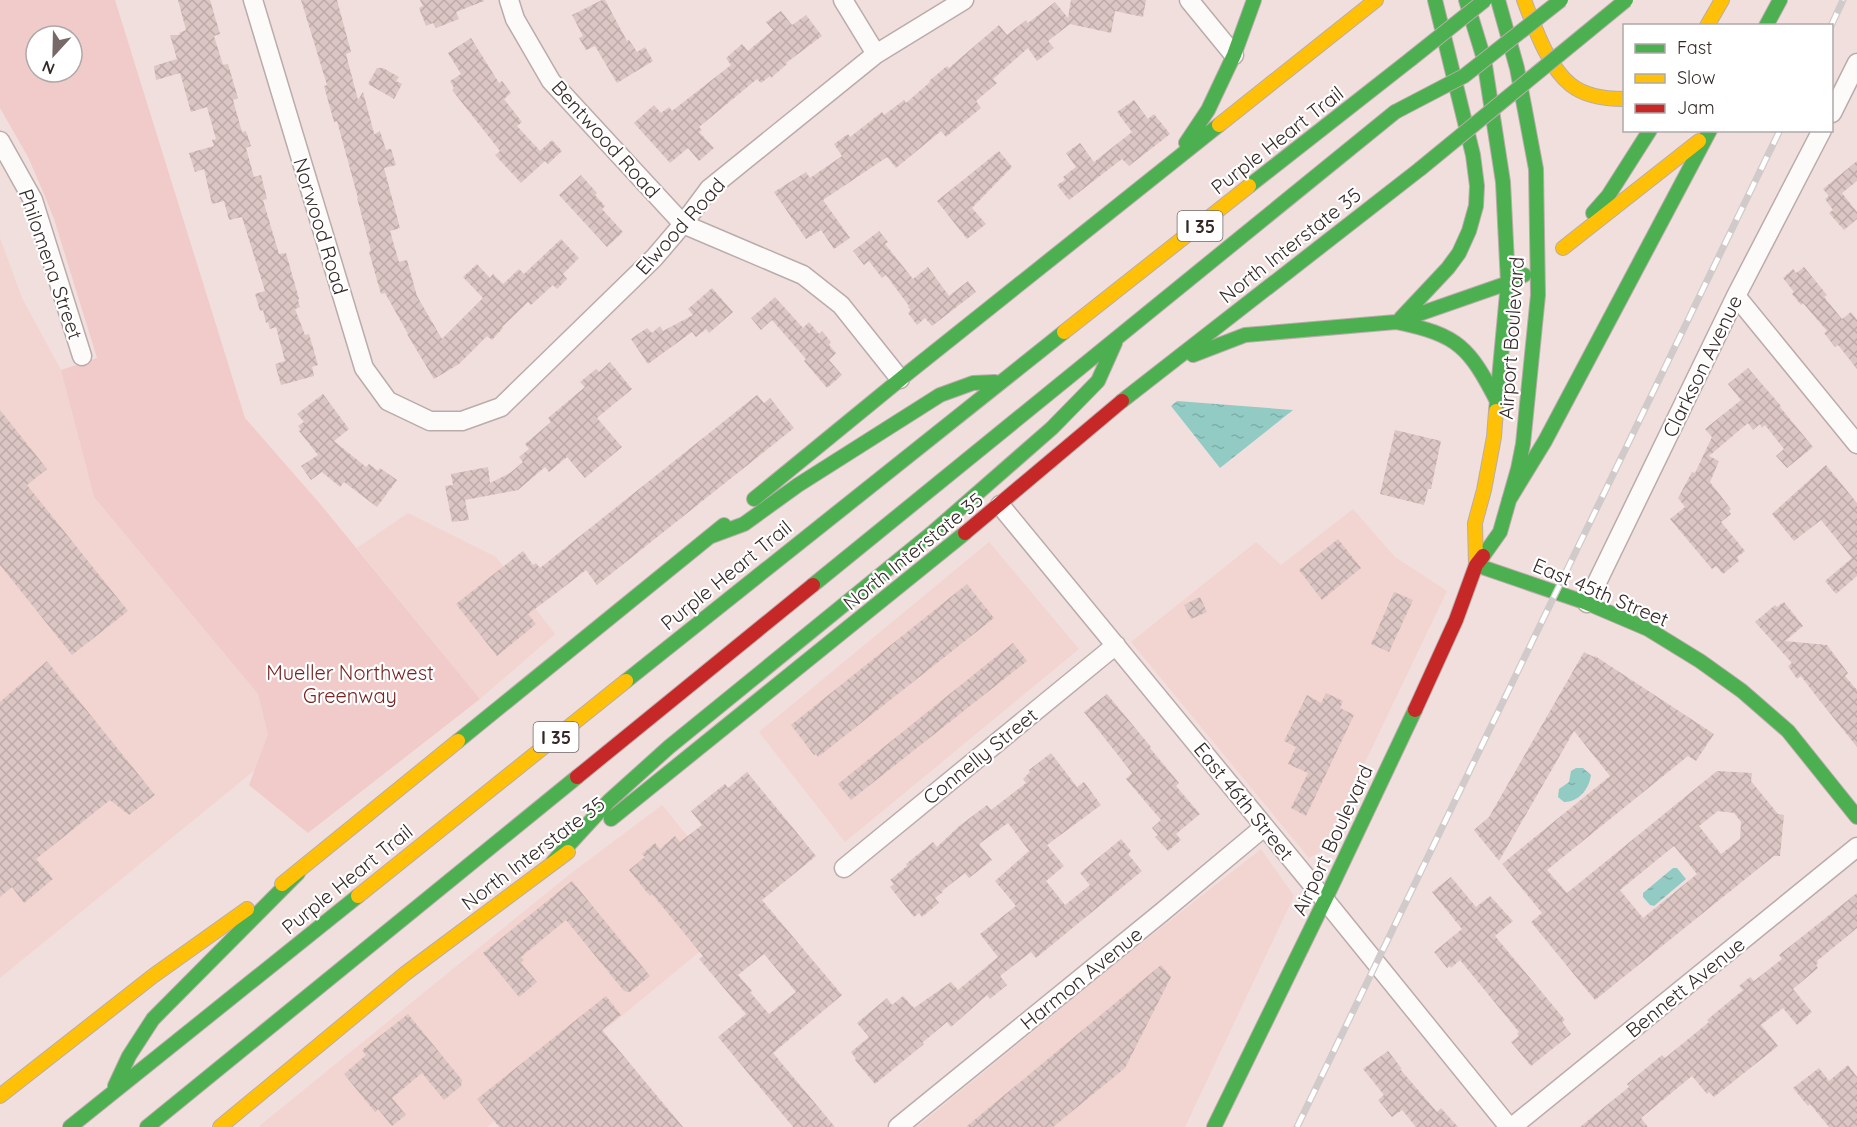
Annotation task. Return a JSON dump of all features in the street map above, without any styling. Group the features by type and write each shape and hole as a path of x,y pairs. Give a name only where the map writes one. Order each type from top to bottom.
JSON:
{"main road":[{"path":"1173,164 1208,110 1234,55 1254,0"},
{"path":"0,1096 153,976 298,873 900,379 1173,164 1376,0"},
{"path":"1396,322 1448,268 1459,253 1469,231 1476,206 1477,186 1473,155 1435,0"},
{"name":"Airport Boulevard","path":"1466,0 1484,59 1503,182 1508,283 1498,404 1489,464 1475,523 1476,565"},
{"name":"Purple Heart Trail","path":"70,1127 951,420 1485,0"},
{"name":"Airport Boulevard","path":"1214,1127 1430,678 1456,620 1476,565 1500,532 1509,500 1523,444 1538,296 1536,169 1517,68 1498,0"},
{"path":"1525,0 1541,42 1570,84 1585,93 1608,99 1623,99"},
{"name":"I 35","path":"147,1127 1395,112 1525,0"},
{"name":"I 35","path":"1395,112 1464,76 1561,0"},
{"name":"North Interstate 35","path":"220,1127 405,973 553,862 578,846 1000,505 1119,403 1420,169 1626,0"},
{"path":"1708,24 1722,0"},
{"path":"1767,24 1780,0"},
{"name":"Purple Heart Trail","path":"1411,59 1434,20 1449,7"},
{"path":"1563,248 1608,196 1649,132"},
{"path":"1167,365 1245,335 1396,322 1508,283 1538,268 1709,133"},
{"path":"1509,500 1545,441 1709,133"},
{"path":"1396,322 1423,327 1443,334 1464,347 1476,362 1498,404"},
{"path":"553,862 609,801 669,747 932,533 1052,428 1098,381 1120,334"},
{"path":"709,537 744,524 806,479 940,394 973,383 1003,381"},
{"name":"East 45th Street","path":"1476,565 1587,603 1648,629 1700,661 1742,691 1788,731 1857,817"},
{"path":"112,1094 129,1056 153,1019 298,873"}],"street":[{"name":"Norwood Road","path":"253,0 364,369 388,401 430,421"},
{"name":"Bentwood Road","path":"509,0 515,19 551,81 683,224 803,275 841,305 900,379"},
{"path":"843,0 876,54"},
{"name":"Elwood Road","path":"430,421 462,421 501,407 654,258 710,189 876,54 964,0"},
{"path":"1189,0 1234,55"},
{"path":"1833,110 1856,68"},
{"name":"Clarkson Avenue","path":"1587,603 1736,296 1821,132"},
{"name":"Philomena Street","path":"0,141 33,200 82,356"},
{"path":"1736,296 1857,444"},
{"name":"East 46th Street","path":"1000,505 1510,1127"},
{"name":"Connelly Street","path":"844,868 1116,645"},
{"name":"Harmon Avenue","path":"898,1127 1264,827"},
{"name":"Bennett Avenue","path":"1510,1127 1857,847"}],"shaded area":[{"path":"0,238 22,298 61,370 94,497 258,694 268,734 255,770 0,978"},
{"path":"1353,509 1395,557 1447,591 1323,850 1309,858 1131,642 1256,542 1281,565"},
{"path":"408,513 496,557 555,634 480,699 357,548"},
{"path":"989,542 1079,649 845,842 759,732"},
{"path":"662,805 749,911 487,1127 258,1127 570,874"},
{"path":"1261,849 1294,896 1185,1127 917,1127 1114,965"}],"green space":[{"name":"Mueller Northwest Greenway","path":"0,0 115,0 245,418 321,505 480,699 308,833 249,785 268,734 258,694 94,497 61,370 97,358 54,219 28,157 0,108"}],"water":[{"path":"1177,401 1293,410 1220,468 1171,406"},
{"path":"1583,768 1591,775 1590,780 1586,790 1579,797 1564,802 1558,797 1559,789 1569,782 1571,771"},
{"path":"1673,868 1677,868 1686,879 1654,906 1650,905 1643,897 1643,893"}],"building":[{"path":"178,0 210,0 220,34 214,36 223,65 228,64 238,98 233,100 242,132 246,131 251,146 246,148 254,177 261,175 267,199 263,200 279,254 286,253 299,299 300,307 295,309 305,335 309,334 318,365 312,367 314,376 281,385 275,364 285,361 276,327 270,329 263,310 260,311 255,294 265,291 242,217 229,220 224,201 212,204 204,169 195,172 189,153 214,146 212,140 216,139 207,107 191,112 180,73 156,80 154,66 177,59 170,35 180,35 179,33 186,30"},
{"path":"301,0 337,0 351,52 346,54 358,100 363,92 373,135 380,131 386,150 391,149 396,165 384,168 400,228 390,231 399,262 407,260 417,296 442,339 483,298 463,277 477,264 490,278 493,274 503,284 519,269 524,274 561,239 579,258 563,274 567,279 557,289 553,285 531,305 528,302 492,340 487,336 459,364 434,379 385,293 381,294 369,252 371,251 358,198 337,121 334,122 324,86 327,85"},
{"path":"420,0 484,1 456,12 459,19 436,28 433,23 426,26 419,8 423,6"},
{"path":"605,0 627,41 629,40 637,52 645,47 653,61 617,83 595,46 586,50 579,38 583,36 572,15"},
{"path":"1071,0 1146,0 1143,17 1115,11 1111,33 1070,24 1048,41 1054,48 1037,61 1028,48 993,79 997,83 976,101 981,108 946,137 941,131 896,168 887,157 823,200 850,238 834,249 821,230 806,239 774,192 806,172 810,178 842,156 834,144 848,134 850,137 882,112 884,115 904,100 906,103 929,81 947,66 949,68 999,25 1007,35 1026,20 1028,23 1055,2 1068,18"},
{"path":"781,11 792,25 806,15 822,36 786,63 771,78 770,76 761,83 757,79 699,127 702,130 699,132 714,148 699,161 688,148 670,163 634,123 654,105 661,113 669,107 672,111 731,65 726,58 742,44 748,51 773,30 766,22"},
{"path":"471,38 499,83 502,81 511,93 504,99 522,122 517,126 540,151 552,140 562,151 548,164 545,161 521,183 495,155 500,151 452,90 454,88 450,81 461,74 448,53"},
{"path":"377,68 383,68 399,77 396,81 402,84 394,99 368,84"},
{"path":"1134,100 1148,119 1154,114 1170,134 1129,166 1122,159 1069,200 1057,185 1065,180 1063,177 1076,167 1066,153 1080,143 1094,162 1132,132 1117,112"},
{"path":"999,151 1012,167 972,208 986,224 967,239 937,201"},
{"path":"1857,161 1857,181 1842,193 1857,212 1857,219 1844,230 1829,213 1833,210 1825,199 1829,196 1823,189"},
{"path":"581,175 597,193 595,195 605,206 602,209 623,232 607,247 559,195"},
{"path":"879,231 888,242 885,244 913,279 928,267 949,296 968,281 976,292 932,326 925,318 917,325 908,313 911,310 909,306 886,275 882,278 869,261 864,265 853,251"},
{"path":"1804,267 1827,295 1824,297 1842,319 1851,312 1857,320 1857,369 1838,345 1835,347 1824,333 1827,331 1803,303 1801,305 1783,278 1793,269 1796,273"},
{"path":"712,288 733,312 709,333 706,329 696,337 692,332 648,364 631,339 647,328 652,333 660,326 663,331 693,315 688,309"},
{"path":"775,297 803,328 809,322 819,334 822,331 831,342 829,345 836,353 829,360 842,375 827,388 804,361 806,359 772,320 761,330 751,318"},
{"path":"610,362 632,389 597,418 622,447 585,478 567,457 549,472 545,467 518,490 465,500 469,520 452,522 445,486 453,485 451,474 488,467 490,483 510,473 523,462 519,457 529,449 525,444 551,422 548,418 585,387 580,382 596,369 599,372"},
{"path":"1748,368 1813,447 1787,468 1776,456 1784,449 1765,425 1762,428 1760,424 1753,430 1748,423 1709,456 1719,461 1710,482 1731,509 1729,511 1731,514 1721,522 1745,551 1737,557 1739,561 1723,574 1716,566 1712,569 1670,519 1685,507 1678,498 1692,472 1695,473 1712,437 1705,429 1741,400 1728,384"},
{"path":"323,394 349,429 334,441 366,467 369,464 378,471 380,468 397,480 377,507 344,482 340,487 322,472 311,480 301,466 318,455 299,431 301,430 298,426 304,422 297,414"},
{"path":"757,395 764,403 770,398 794,428 597,585 586,570 528,614 536,624 497,656 456,604 523,551 533,565 536,563 540,568"},
{"path":"0,410 47,469 27,485 128,611 72,655 0,565"},
{"path":"1395,430 1441,441 1431,489 1428,489 1424,505 1380,494"},
{"path":"1826,465 1857,503 1857,576 1836,594 1825,581 1852,558 1821,520 1794,541 1772,514"},
{"path":"1338,539 1361,568 1322,600 1299,570"},
{"path":"967,584 994,618 818,757 814,755 791,725"},
{"path":"1394,592 1413,600 1389,652 1371,644"},
{"path":"1200,597 1207,612 1191,619 1184,605"},
{"path":"1784,602 1803,626 1785,641 1827,645 1848,673 1845,676 1857,690 1857,747 1801,676 1797,679 1788,666 1792,663 1755,622 1775,605 1777,607"},
{"path":"1013,643 1027,661 851,800 838,784"},
{"path":"1584,652 1595,656 1714,734 1696,761 1688,756 1547,870 1567,893 1717,771 1752,773 1751,781 1778,814 1784,815 1780,856 1774,856 1595,1000 1531,922 1542,913 1502,864 1610,776 1574,731 1499,861 1474,830 1489,817","holes":["1718,811 1734,813 1741,822 1740,839 1721,854 1699,826","1674,846 1697,874 1643,918 1620,890"]},
{"path":"47,661 155,795 129,815 110,800 36,859 53,879 24,903 12,887 0,897 0,702"},
{"path":"1326,693 1343,701 1340,708 1354,715 1306,816 1291,808 1308,773 1288,764 1296,747 1284,741 1307,695 1321,703"},
{"path":"1107,694 1179,783 1176,786 1200,814 1176,834 1181,840 1168,851 1155,837 1158,835 1152,828 1161,820 1126,779 1132,773 1084,712"},
{"path":"1051,753 1077,787 1084,782 1101,805 1047,845 1064,866 1046,881 1065,905 1090,885 1080,873 1121,839 1131,851 1128,854 1142,871 1036,958 1031,952 1000,976 1007,985 990,999 987,995 951,1027 947,1022 875,1084 851,1052 869,1037 857,1023 887,998 892,1005 903,996 914,1008 951,982 958,990 998,957 980,934 1016,906 995,881 1029,851 1008,823 979,844 992,860 969,878 965,873 942,891 935,898 939,903 922,917 919,913 914,917 890,887 894,884 890,880 933,842 937,847 958,827 987,805 991,810 1026,783 1023,779 1030,772 1029,770"},
{"path":"747,772 816,856 762,900 842,995 773,1053 835,1127 793,1127 718,1037 746,1014 699,959 703,956 629,870 645,857 642,854 655,843 660,849 675,836 680,842 702,825 691,811 725,784 728,788","holes":["764,954 796,992 769,1014 738,975"]},
{"path":"1451,877 1476,907 1490,896 1513,921 1495,936 1565,1020 1562,1022 1571,1034 1531,1066 1511,1042 1519,1036 1517,1034 1519,1032 1460,960 1451,968 1450,966 1447,968 1434,952 1462,929 1432,892"},
{"path":"572,881 650,976 630,992 624,991 566,920 521,957 524,960 521,963 537,982 519,997 483,953"},
{"path":"1857,893 1857,928 1817,961 1818,968 1793,989 1812,1012 1797,1025 1783,1008 1761,1025 1778,1046 1714,1097 1709,1092 1707,1094 1692,1076 1641,1118 1648,1127 1580,1127 1629,1087 1627,1084 1662,1055 1665,1058 1709,1022 1707,1020 1743,990 1739,986 1750,977 1754,981 1782,959 1779,955"},
{"path":"1161,965 1171,977 1125,1068 1053,1127 966,1127"},
{"path":"606,996 621,1015 602,1030 683,1127 499,1127 477,1099"},
{"path":"408,1014 462,1080 461,1086 444,1100 422,1073 392,1098 406,1115 392,1126 378,1109 375,1112 344,1074 366,1055 362,1050"},
{"path":"1388,1051 1402,1069 1400,1069 1437,1112 1441,1108 1458,1127 1416,1127 1402,1110 1392,1117 1378,1100 1384,1095 1363,1069"},
{"path":"1848,1065 1857,1077 1857,1127 1829,1127 1793,1088 1819,1068 1829,1081"}],"railway":[{"path":"1832,24 1843,0"},
{"path":"1297,1127 1779,132"}],"traffic: fast":[{"path":"1186,143 1208,110 1234,55 1254,0"},
{"path":"1401,318 1459,253 1469,231 1476,206 1477,186 1473,155 1435,0"},
{"path":"1466,0 1484,59 1503,182 1508,283 1496,411"},
{"path":"1411,59 1485,0"},
{"path":"1483,556 1500,532 1518,469 1523,444 1538,295 1536,169 1517,68 1498,0"},
{"path":"1395,112 1464,76 1561,0"},
{"path":"1420,169 1626,0"},
{"path":"1767,24 1780,0"},
{"path":"1249,186 1411,59"},
{"path":"813,585 1395,112"},
{"path":"754,499 1219,125"},
{"path":"1593,213 1608,196 1649,132"},
{"path":"1509,500 1545,441 1709,132"},
{"path":"1122,401 1420,169"},
{"path":"1193,355 1245,335 1396,322 1508,283 1524,275"},
{"path":"1396,322 1434,332 1460,346 1479,369 1498,403"},
{"path":"626,681 1064,332"},
{"path":"553,862 609,801 669,747 932,533 1052,428 1098,381 1115,343"},
{"path":"709,537 744,524 798,485 940,395 973,383 995,382"},
{"path":"458,741 724,525"},
{"path":"611,819 965,533"},
{"path":"1476,565 1587,603 1648,629 1700,661 1742,691 1788,731 1857,817"},
{"path":"1214,1127 1415,710"},
{"path":"147,1127 577,777"},
{"path":"115,1086 129,1056 153,1019 298,873"},
{"path":"70,1127 358,896"}],"traffic: slow":[{"path":"1219,125 1376,0"},
{"path":"1524,0 1532,22 1555,68 1571,85 1589,94 1623,99"},
{"path":"1708,24 1722,0"},
{"path":"1563,248 1699,141"},
{"path":"1064,332 1249,186"},
{"path":"1476,565 1475,523 1494,437 1496,411"},
{"path":"358,896 626,681"},
{"path":"282,884 458,741"},
{"path":"220,1127 406,973 568,852"},
{"path":"0,1096 153,976 247,909"}],"traffic: jam":[{"path":"965,533 1122,401"},
{"path":"1415,710 1456,620 1476,565 1483,556"},
{"path":"577,777 813,585"}]}
